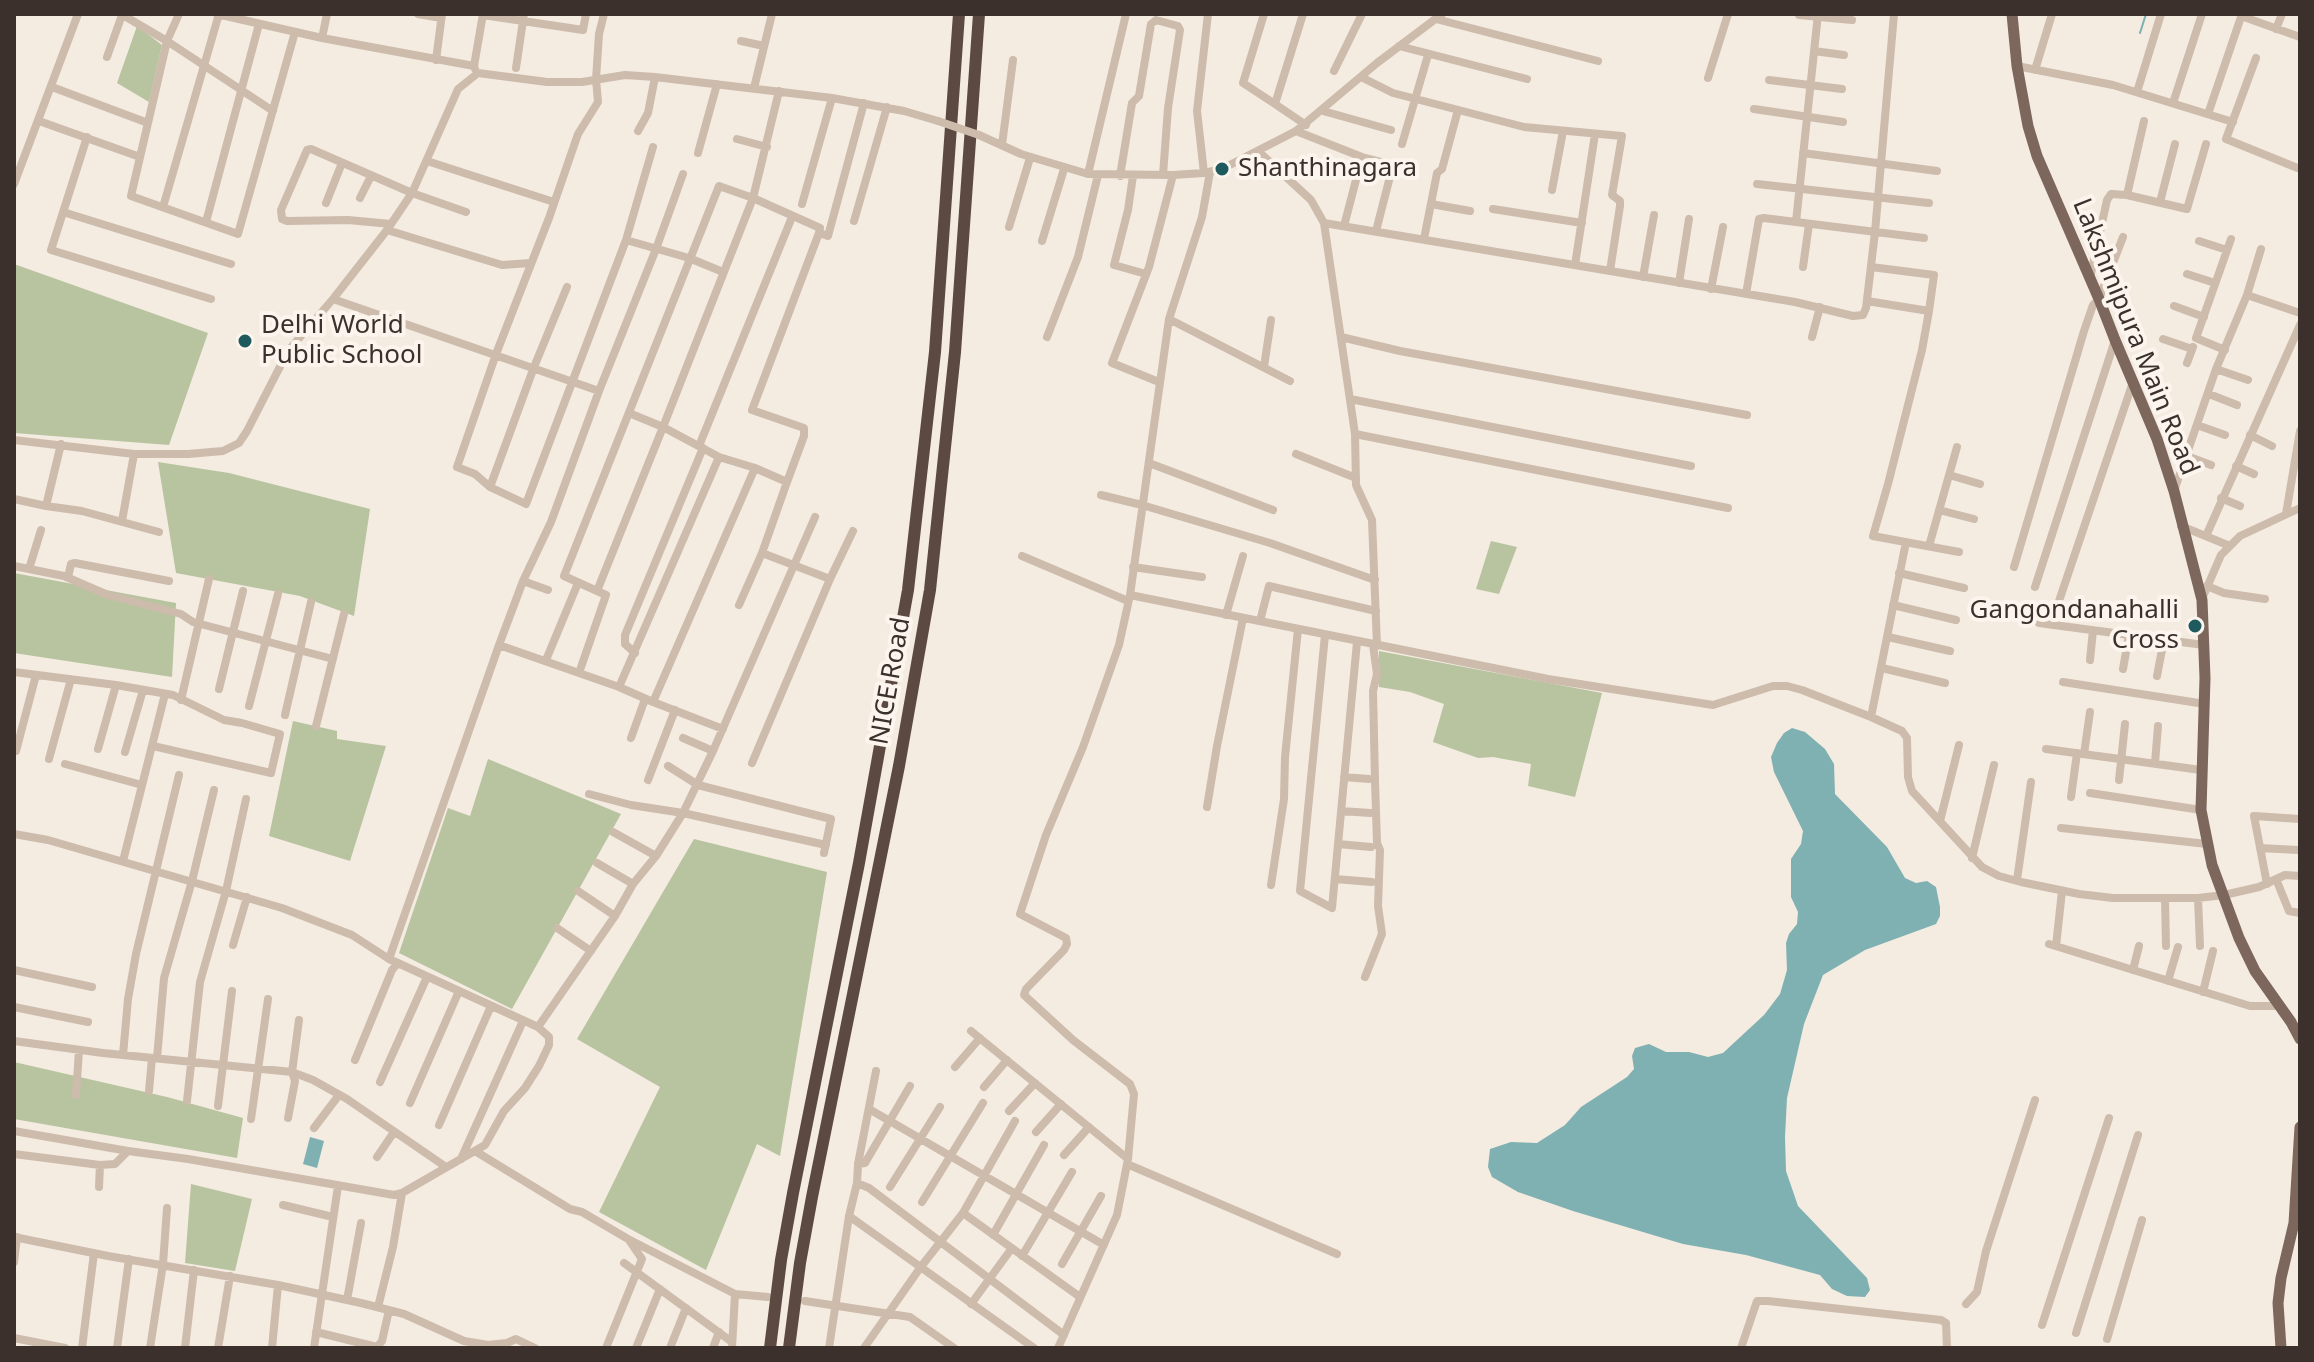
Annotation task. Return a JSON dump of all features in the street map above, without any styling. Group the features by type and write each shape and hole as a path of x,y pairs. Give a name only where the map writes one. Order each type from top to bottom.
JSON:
{"highway":[{"name":"NICE Road","path":"770,1348 793,1193 859,863 908,590 935,352 959,14"},
{"name":"NICE Road","path":"789,1348 812,1197 899,766 930,590 955,352 979,14"}],"main road":[{"name":"Lakshmipura Main Road","path":"2012,14 2017,66 2037,156 2157,439 2202,600 2205,704 2201,810 2212,865 2239,938 2255,971 2300,1039"},
{"path":"2281,1348 2278,1303 2294,1223 2300,1127"}],"street":[{"path":"14,184 78,14"},
{"path":"107,57 122,14 273,111"},
{"path":"179,14 167,41 131,196 238,234 295,32"},
{"path":"163,207 218,14 476,70 547,82 582,82 625,75 655,77 887,107 979,135 1030,158 1064,169 1120,176 1207,172 1222,169 1258,151 1306,125 1439,16 1598,61"},
{"path":"322,38 327,14"},
{"path":"418,14 442,16 436,60"},
{"path":"14,440 134,454 223,451 239,443 288,351 333,299 412,193 458,89 476,70 483,14 523,17 557,27 583,30 586,14"},
{"path":"557,27 560,14"},
{"path":"604,14 599,34 598,102 578,134 457,467 526,504 626,240 653,147"},
{"path":"754,88 772,14"},
{"path":"1047,337 1078,257 1126,14"},
{"path":"1058,1348 1117,1215 1134,1094 1130,1084 1073,1040 1024,995 1067,944 1066,938 1020,914 1046,835 1105,688 1119,645 1129,598 1169,319 1202,217 1207,172 1197,111 1208,14"},
{"path":"1264,14 1243,83 1306,125"},
{"path":"1275,104 1303,14"},
{"path":"1334,71 1362,14"},
{"path":"1708,78 1728,14"},
{"path":"1324,223 1820,307 1853,316 1863,315 1875,232 1894,14"},
{"path":"2035,70 2052,14"},
{"path":"2137,92 2161,14"},
{"path":"2173,103 2202,14"},
{"path":"2276,29 2282,14"},
{"path":"1799,15 1852,20"},
{"path":"1796,222 1818,15"},
{"path":"2208,114 2242,15 2300,37"},
{"path":"516,68 523,17"},
{"path":"1120,176 1132,103 1139,96 1151,24 1156,20 1178,26 1180,30 1168,108 1163,175"},
{"path":"206,222 259,24"},
{"path":"741,41 764,46"},
{"path":"1399,46 1527,79"},
{"path":"1814,51 1844,55"},
{"path":"1402,144 1428,55"},
{"path":"2256,58 2226,139 2300,169"},
{"path":"1002,145 1013,60"},
{"path":"2017,66 2113,85 2233,122"},
{"path":"638,131 648,113 655,77"},
{"path":"1361,77 1393,93 1524,127 1622,136 1612,195 1620,201 1620,206 1610,271"},
{"path":"1769,80 1842,89"},
{"path":"698,153 717,84"},
{"path":"52,87 148,123"},
{"path":"597,591 753,198 779,91"},
{"path":"802,204 832,98"},
{"path":"819,233 828,236 864,103"},
{"path":"854,221 887,107"},
{"path":"1754,109 1843,122"},
{"path":"1424,239 1437,173 1442,169 1458,110"},
{"path":"1323,111 1391,130"},
{"path":"39,121 140,157"},
{"path":"2127,195 2144,121"},
{"path":"1296,131 1362,157 1393,165 1376,231"},
{"path":"1552,190 1563,131"},
{"path":"1575,265 1595,134"},
{"path":"87,137 51,250 211,299"},
{"path":"737,139 767,147"},
{"path":"2160,202 2175,144"},
{"path":"2090,278 2107,200 2111,194 2117,192 2187,209 2206,144"},
{"path":"466,212 412,193 311,149 307,150 281,210 282,219 287,221 348,220 389,227 502,265 531,263"},
{"path":"1258,151 1311,200 1324,223 1355,434 1356,485 1372,520 1377,674 1373,691 1375,781 1377,843 1380,850 1378,906 1382,934 1365,977"},
{"path":"1803,153 1937,171"},
{"path":"1344,226 1362,157"},
{"path":"1009,227 1030,158"},
{"path":"427,161 554,202"},
{"path":"326,203 342,163"},
{"path":"1042,241 1064,169"},
{"path":"355,1060 392,970 499,645 523,581 551,522 683,174"},
{"path":"1159,382 1112,363 1146,274 1173,175"},
{"path":"360,198 371,176"},
{"path":"1133,176 1114,265 1146,274"},
{"path":"1757,184 1929,203"},
{"path":"579,673 606,595 564,576 719,186 820,228 752,410 804,428 804,436 762,553 739,605"},
{"path":"1431,204 1470,211"},
{"path":"1493,209 1582,223"},
{"path":"63,212 231,264"},
{"path":"1643,277 1654,215"},
{"path":"635,653 625,644 625,635 792,217"},
{"path":"1679,283 1689,219"},
{"path":"1746,294 1759,219 1924,238"},
{"path":"1803,267 1809,224"},
{"path":"1711,289 1723,227"},
{"path":"2014,567 2084,331 2123,237"},
{"path":"2187,363 2231,239"},
{"path":"626,240 689,258 723,272"},
{"path":"2199,241 2227,250"},
{"path":"2174,491 2261,249"},
{"path":"1871,267 1934,275 1915,380 1873,536 1959,552"},
{"path":"2187,274 2215,283"},
{"path":"490,487 567,287"},
{"path":"2247,295 2300,313"},
{"path":"333,299 599,391"},
{"path":"1867,301 1929,311"},
{"path":"2174,306 2204,317"},
{"path":"1812,337 1820,307"},
{"path":"1169,319 1290,381"},
{"path":"1264,367 1271,320"},
{"path":"2206,536 2300,325"},
{"path":"1341,337 1400,351 1747,415"},
{"path":"2196,338 2225,350"},
{"path":"2163,339 2192,349"},
{"path":"2035,587 2115,340"},
{"path":"2216,369 2248,380"},
{"path":"2059,601 2133,380"},
{"path":"2209,394 2237,405"},
{"path":"1350,399 1691,466"},
{"path":"629,413 719,457 787,482"},
{"path":"2197,425 2225,435"},
{"path":"2286,514 2300,431"},
{"path":"1355,434 1728,508"},
{"path":"2250,435 2272,446"},
{"path":"46,506 61,444"},
{"path":"1929,546 1957,447"},
{"path":"122,521 134,454"},
{"path":"1296,454 1356,478"},
{"path":"2187,456 2211,465"},
{"path":"619,687 719,457"},
{"path":"1149,463 1273,510"},
{"path":"2236,466 2254,474"},
{"path":"631,738 755,468"},
{"path":"1949,475 1980,484"},
{"path":"1101,495 1270,543 1375,580"},
{"path":"2221,498 2240,506"},
{"path":"14,499 82,511 159,532"},
{"path":"2202,600 2221,555 2240,536 2300,508"},
{"path":"1939,510 1974,519"},
{"path":"538,1027 683,813 815,517"},
{"path":"2181,526 2230,546"},
{"path":"29,569 41,530"},
{"path":"752,763 853,531"},
{"path":"1871,717 1906,542"},
{"path":"762,553 830,579"},
{"path":"1022,556 1129,598 1548,679 1713,705 1773,686 1787,686 1902,731 1907,738 1908,777 1912,791 1972,858 1991,873 2017,880 2062,891 2113,898 2198,898 2259,887 2285,875 2300,876"},
{"path":"1226,615 1243,556"},
{"path":"68,577 71,564 75,563 169,581"},
{"path":"14,566 68,577 108,595 181,614 198,624 333,659"},
{"path":"1133,567 1202,577"},
{"path":"1899,573 1964,588"},
{"path":"181,700 209,579"},
{"path":"523,581 548,590"},
{"path":"546,660 578,583"},
{"path":"1260,621 1269,586 1376,611"},
{"path":"2207,586 2224,593 2265,599"},
{"path":"219,689 243,591"},
{"path":"249,706 278,594"},
{"path":"285,715 311,602"},
{"path":"1893,605 1956,620"},
{"path":"316,726 344,614"},
{"path":"1207,807 1243,618"},
{"path":"2039,623 2204,645"},
{"path":"1271,885 1284,799 1285,757 1298,629"},
{"path":"2090,660 2093,630"},
{"path":"1325,635 1300,891 1332,908 1357,642"},
{"path":"2123,669 2129,635"},
{"path":"1888,637 1950,651"},
{"path":"2157,676 2164,639"},
{"path":"499,645 619,687 723,729"},
{"path":"1882,668 1945,683"},
{"path":"14,672 165,694 224,720 280,734 271,773 153,746"},
{"path":"16,751 36,675"},
{"path":"49,759 71,679"},
{"path":"2063,682 2205,704"},
{"path":"98,749 116,685"},
{"path":"125,752 143,690"},
{"path":"123,861 165,694"},
{"path":"648,780 675,710"},
{"path":"2071,797 2090,712"},
{"path":"2119,780 2125,724"},
{"path":"2155,763 2158,726"},
{"path":"683,738 713,751"},
{"path":"1940,821 1959,745"},
{"path":"2046,749 2201,770"},
{"path":"65,764 142,785"},
{"path":"1972,858 1994,765"},
{"path":"589,794 631,805 683,813 825,849 831,819 698,785 668,766"},
{"path":"123,1055 128,999 179,775"},
{"path":"1344,777 1369,779"},
{"path":"2017,880 2031,782"},
{"path":"149,1091 164,978 214,790"},
{"path":"2090,793 2201,810"},
{"path":"187,1101 200,982 226,891 246,799"},
{"path":"1341,811 1370,813"},
{"path":"2300,819 2254,816 2271,881 2289,911 2300,913"},
{"path":"2061,828 2207,844"},
{"path":"613,832 656,856"},
{"path":"14,834 48,840 282,908 352,935 393,961 538,1027 549,1037 549,1045 539,1066 525,1088 504,1111 485,1145 394,1195 14,1131"},
{"path":"1338,844 1371,847"},
{"path":"2260,848 2298,850"},
{"path":"597,863 633,884"},
{"path":"1335,879 1372,882"},
{"path":"578,891 615,916"},
{"path":"2062,891 2053,945 2250,1006 2280,1006"},
{"path":"233,945 247,897"},
{"path":"2165,898 2166,946"},
{"path":"2198,898 2200,946"},
{"path":"557,928 591,951"},
{"path":"2133,970 2139,946"},
{"path":"2168,981 2178,947"},
{"path":"2203,992 2213,951"},
{"path":"14,970 92,987"},
{"path":"380,1082 427,977"},
{"path":"218,1106 232,991"},
{"path":"410,1103 459,991"},
{"path":"251,1119 268,999"},
{"path":"439,1125 491,1006"},
{"path":"14,1007 88,1022"},
{"path":"288,1118 295,1081 292,1072 299,1020"},
{"path":"461,1159 523,1021"},
{"path":"971,1031 1127,1161 1337,1254"},
{"path":"955,1067 980,1038"},
{"path":"14,1041 292,1072 339,1095 446,1167"},
{"path":"76,1095 79,1050"},
{"path":"984,1087 1007,1060"},
{"path":"829,1348 876,1071"},
{"path":"1009,1111 1035,1083"},
{"path":"858,1164 865,1163 910,1086"},
{"path":"314,1128 339,1095"},
{"path":"1966,1304 1977,1292 1986,1251 2035,1100"},
{"path":"922,1202 983,1103"},
{"path":"1036,1132 1061,1104"},
{"path":"890,1187 940,1107"},
{"path":"869,1109 1104,1245"},
{"path":"2042,1325 2109,1118"},
{"path":"865,1348 920,1268 963,1213 1015,1121"},
{"path":"1064,1155 1089,1127"},
{"path":"377,1157 394,1132"},
{"path":"2076,1333 2138,1135"},
{"path":"993,1235 1044,1145"},
{"path":"14,1154 100,1165 115,1164 128,1151"},
{"path":"475,1151 570,1209 582,1212 735,1294 768,1297"},
{"path":"99,1187 100,1165"},
{"path":"1022,1256 1072,1172"},
{"path":"857,1183 869,1188 1064,1335"},
{"path":"314,1348 338,1186"},
{"path":"378,1307 402,1193"},
{"path":"1062,1264 1101,1196"},
{"path":"283,1205 333,1217"},
{"path":"150,1348 163,1264 167,1208"},
{"path":"963,1213 1080,1297"},
{"path":"849,1216 1034,1348"},
{"path":"2107,1339 2142,1220"},
{"path":"347,1300 361,1223"},
{"path":"14,1262 15,1237 278,1285 378,1307 404,1314 464,1341 488,1345 516,1339 531,1347"},
{"path":"606,1348 642,1259 628,1239"},
{"path":"971,1304 1012,1248"},
{"path":"82,1348 94,1253"},
{"path":"117,1348 129,1259"},
{"path":"624,1263 719,1332 732,1345"},
{"path":"185,1348 194,1270"},
{"path":"218,1348 230,1276"},
{"path":"272,1348 278,1285"},
{"path":"636,1348 660,1289"},
{"path":"732,1345 735,1294"},
{"path":"805,1301 910,1317 954,1348"},
{"path":"1741,1348 1757,1301 1768,1301 1941,1320 1946,1323 1947,1348"},
{"path":"670,1348 686,1308"},
{"path":"316,1332 377,1347 382,1341 389,1310"},
{"path":"713,1348 719,1332"},
{"path":"14,1338 27,1344 65,1348"}],"green space":[{"path":"137,26 162,45 149,102 117,83"},
{"path":"14,264 208,333 169,445 14,433"},
{"path":"158,462 229,473 370,509 354,616 300,596 176,573"},
{"path":"1491,541 1517,547 1499,594 1476,589"},
{"path":"14,573 176,603 172,677 14,653"},
{"path":"1379,651 1602,693 1575,797 1528,786 1531,764 1493,757 1478,758 1433,742 1444,704 1410,692 1379,687"},
{"path":"293,721 337,731 337,739 386,746 350,861 269,836"},
{"path":"488,759 621,814 512,1009 399,953 448,808 470,816"},
{"path":"694,839 827,872 780,1156 757,1144 706,1270 599,1212 660,1087 577,1039"},
{"path":"14,1062 243,1118 237,1158 14,1119"},
{"path":"191,1184 252,1199 235,1271 185,1263"}],"water":[{"path":"1792,728 1805,732 1825,749 1834,764 1835,794 1887,847 1905,878 1916,883 1927,881 1936,887 1940,907 1936,924 1865,950 1823,975 1804,1024 1787,1098 1786,1171 1798,1206 1867,1278 1870,1290 1865,1297 1847,1296 1832,1289 1820,1275 1746,1255 1683,1244 1573,1211 1518,1192 1492,1177 1488,1167 1490,1149 1511,1142 1537,1143 1565,1125 1581,1107 1627,1077 1634,1069 1632,1056 1635,1048 1649,1044 1666,1052 1689,1052 1708,1057 1723,1053 1764,1015 1780,994 1787,970 1786,943 1797,924 1798,912 1791,897 1791,859 1801,844 1803,831 1774,772 1771,757 1784,733"},
{"path":"310,1137 324,1141 317,1168 303,1164"}],"waterway":[{"path":"2140,33 2146,14"}],"place":[{"name":"Shanthinagara","path":"1222,169"},
{"name":"Delhi World Public School","path":"245,341"},
{"name":"Gangondanahalli Cross","path":"2195,626"}]}
